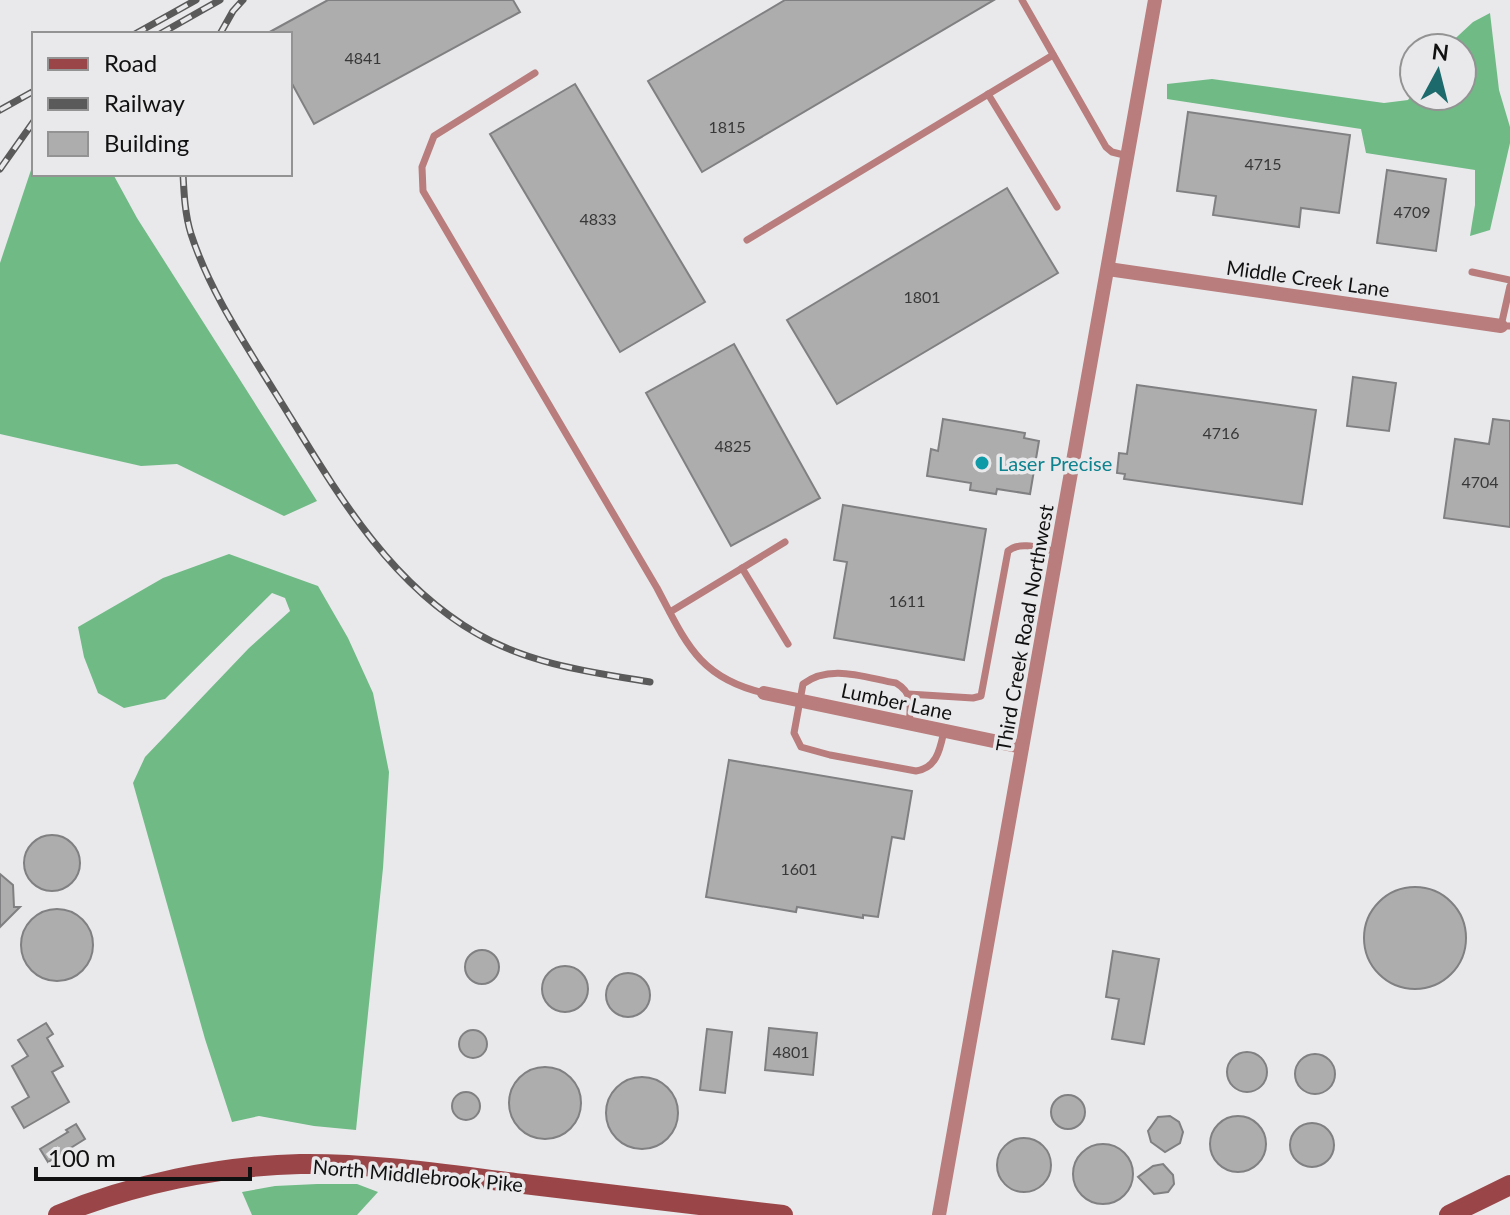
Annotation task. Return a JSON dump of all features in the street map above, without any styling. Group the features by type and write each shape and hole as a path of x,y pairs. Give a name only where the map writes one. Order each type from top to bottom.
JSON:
{"main road":[{"name":"North Middlebrook Pike","path":"58,1215 87,1203 165,1182 247,1168 301,1164 414,1171 783,1215"},
{"path":"1449,1215 1510,1185"},
{"path":"1459,1215 1510,1202"}],"street":[{"name":"Third Creek Road Northwest","path":"939,1215 1155,0"},
{"name":"Middle Creek Lane","path":"1108,269 1506,326"},
{"name":"Lumber Lane","path":"764,693 1022,747"}],"lane":[{"path":"1022,0 1106,147 1128,156"},
{"path":"747,240 1053,55"},
{"path":"535,73 434,136 422,167 423,191 683,638 711,672 740,688 764,693"},
{"path":"988,94 1057,207"},
{"path":"1472,272 1510,283 1506,326"},
{"path":"670,612 785,542"},
{"path":"908,694 981,696 1008,551 1011,547 1022,545 1058,552"},
{"path":"742,568 788,644"},
{"path":"909,723 911,705 908,694 896,683 844,672 831,673 810,678 803,684 794,733 801,747 916,771 922,770 937,756 944,731"}],"green space":[{"path":"1490,13 1499,90 1510,127 1510,143 1490,230 1470,236 1475,205 1475,170 1366,153 1361,129 1167,99 1167,84 1212,79 1384,103 1398,101 1398,112 1478,112 1478,32 1462,32"},
{"path":"32,167 32,176 114,176 137,218 317,501 284,516 177,464 141,466 0,434 0,263"},
{"path":"229,554 318,586 348,638 373,693 389,772 383,868 356,1130 259,1116 232,1122 205,1039 133,783 145,757 249,648 290,611 285,598 272,593 165,699 124,708 98,693 84,657 78,627 163,578"},
{"path":"357,1184 378,1192 357,1215 252,1215 242,1192 275,1186"}],"building":[{"path":"328,0 513,0 520,12 314,124 292,84 292,32 270,32"},
{"path":"785,0 994,0 702,172 648,81"},
{"path":"575,84 705,302 620,352 490,134"},
{"path":"1188,112 1350,135 1339,213 1301,208 1299,227 1213,215 1216,196 1177,191"},
{"path":"1387,170 1446,179 1436,251 1377,243"},
{"path":"1007,188 1058,273 837,404 787,320"},
{"path":"734,344 820,498 731,546 646,393"},
{"path":"1353,377 1396,383 1389,431 1347,426"},
{"path":"1137,385 1316,410 1302,504 1124,479 1125,474 1117,473 1119,453 1127,454"},
{"name":"Laser Precise","path":"943,419 1025,433 1024,438 1039,441 1030,494 997,489 996,494 970,490 971,483 927,476 931,449 938,451"},
{"path":"1493,419 1510,421 1510,527 1444,518 1455,439 1489,444"},
{"path":"843,505 986,529 964,660 834,638 847,562 834,560"},
{"path":"729,760 912,791 904,839 892,837 878,917 863,915 863,918 797,907 796,912 706,897"},
{"path":"52,835 72,843 80,863 72,883 52,891 32,883 24,863 32,843"},
{"path":"0,874 13,885 14,907 20,907 0,927"},
{"path":"1415,887 1434,891 1451,902 1462,919 1466,938 1462,957 1451,974 1434,985 1415,989 1396,985 1379,974 1368,957 1364,938 1368,919 1379,902 1396,891"},
{"path":"57,909 77,915 87,925 93,945 87,965 77,975 57,981 37,975 27,965 21,945 27,925 37,915"},
{"path":"482,950 494,955 499,967 494,979 482,984 470,979 465,967 470,955"},
{"path":"1113,951 1159,959 1144,1044 1112,1039 1119,999 1106,997"},
{"path":"565,966 581,973 588,989 581,1005 565,1012 549,1005 542,989 549,973"},
{"path":"628,973 644,979 650,995 644,1011 628,1017 612,1011 606,995 612,979"},
{"path":"46,1023 53,1034 47,1038 63,1066 52,1072 69,1102 24,1128 12,1107 29,1097 12,1066 28,1056 18,1040"},
{"path":"769,1028 817,1033 813,1075 765,1070"},
{"path":"707,1029 732,1032 725,1093 700,1090"},
{"path":"473,1030 483,1034 487,1044 483,1054 473,1058 463,1054 459,1044 463,1034"},
{"path":"1247,1052 1261,1058 1267,1072 1261,1086 1247,1092 1233,1086 1227,1072 1233,1058"},
{"path":"1315,1054 1329,1060 1335,1074 1329,1088 1315,1094 1301,1088 1295,1074 1301,1060"},
{"path":"545,1067 565,1073 575,1083 581,1103 575,1123 565,1133 545,1139 525,1133 515,1123 509,1103 515,1083 525,1073"},
{"path":"642,1077 662,1083 672,1093 678,1113 672,1133 662,1143 642,1149 622,1143 612,1133 606,1113 612,1093 622,1083"},
{"path":"466,1092 476,1096 480,1106 476,1116 466,1120 456,1116 452,1106 456,1096"},
{"path":"1068,1095 1080,1100 1085,1112 1080,1124 1068,1129 1056,1124 1051,1112 1056,1100"},
{"path":"1170,1116 1179,1122 1183,1132 1180,1143 1165,1152 1151,1142 1148,1131 1158,1117"},
{"path":"1238,1116 1258,1124 1266,1144 1258,1164 1238,1172 1218,1164 1210,1144 1218,1124"},
{"path":"1312,1123 1328,1129 1334,1145 1328,1161 1312,1167 1296,1161 1290,1145 1296,1129"},
{"path":"76,1124 85,1139 48,1162 40,1149"},
{"path":"1024,1138 1043,1146 1051,1165 1043,1184 1024,1192 1005,1184 997,1165 1005,1146"},
{"path":"1103,1144 1124,1153 1133,1174 1124,1195 1103,1204 1082,1195 1073,1174 1082,1153"},
{"path":"1163,1164 1173,1175 1174,1184 1168,1192 1154,1194 1138,1177 1153,1166"}],"railway":[{"path":"139,32 196,0"},
{"path":"164,32 220,0"},
{"path":"221,32 243,0"},
{"path":"0,110 32,92"},
{"path":"0,169 32,124"},
{"path":"183,176 191,234 218,296 317,461 386,557 443,611 496,644 560,665 650,682"}],"place":[{"name":"Laser Precise","path":"982,463"}]}
